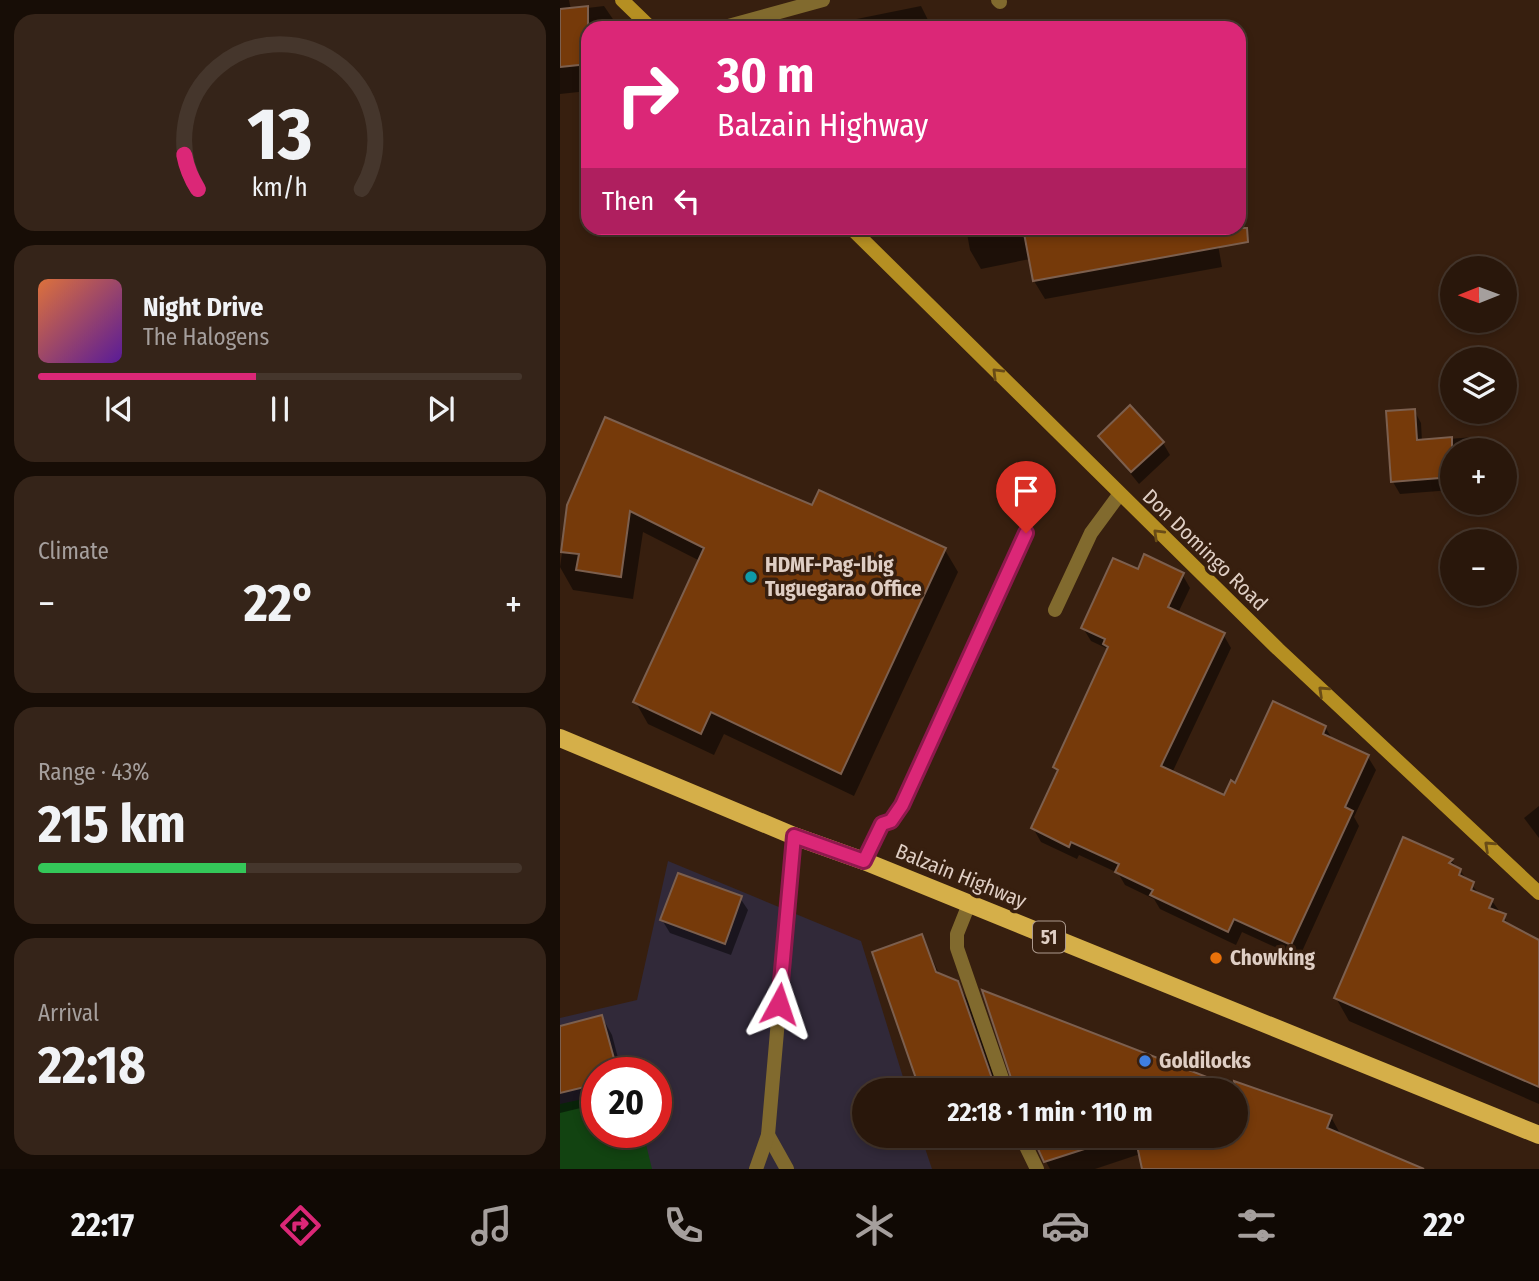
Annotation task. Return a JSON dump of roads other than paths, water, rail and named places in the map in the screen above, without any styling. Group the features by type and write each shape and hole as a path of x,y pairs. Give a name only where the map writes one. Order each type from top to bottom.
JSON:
{"main road":[{"path":"622,0 644,21"},
{"name":"Don Domingo Road","path":"858,235 1278,649 1539,893"},
{"name":"Balzain Highway","path":"560,737 794,836 864,861 1539,1135"}],"street":[{"path":"746,21 823,0"},
{"path":"1055,610 1091,533 1119,495"},
{"path":"864,861 882,824 891,821 902,805 1026,533"},
{"path":"756,1169 768,1135 794,836"},
{"path":"969,904 957,934 957,948 1002,1078"},
{"path":"768,1135 787,1169"},
{"path":"1027,1148 1037,1169"}],"place":[{"name":"HDMF-Pag-Ibig Tuguegarao Office","path":"751,577"},
{"name":"Chowking","path":"1216,958"},
{"name":"Goldilocks","path":"1145,1061"}]}
